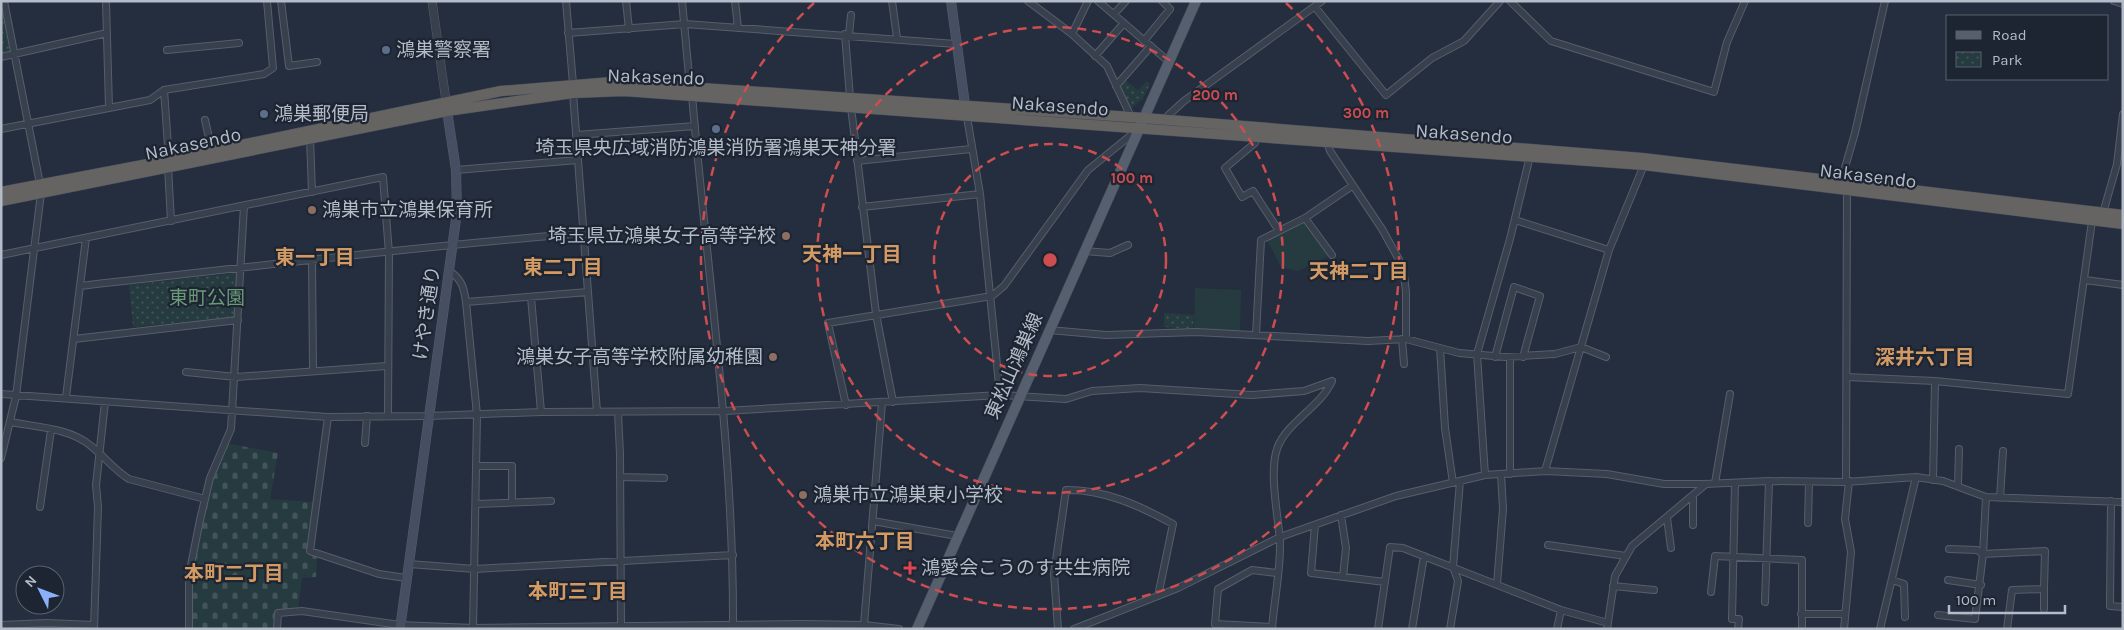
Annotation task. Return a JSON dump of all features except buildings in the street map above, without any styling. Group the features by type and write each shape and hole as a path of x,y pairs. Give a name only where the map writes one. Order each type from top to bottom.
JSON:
{"highway":[{"name":"Nakasendo","path":"1,201 41,189 310,138 501,91 573,88 624,91 691,91 851,102 966,106 1144,118 1642,158 2123,215"},
{"name":"Nakasendo","path":"851,102 967,117 1327,141 1644,165 2123,224"},
{"name":"Nakasendo","path":"168,164 212,151 446,106"},
{"name":"Nakasendo","path":"1,192 41,189"}],"main road":[{"path":"951,1 967,117"},
{"name":"東松山鴻巣線","path":"917,629 1019,395 1196,1"},
{"name":"けやき通り","path":"400,627 453,244 458,193 446,106"}],"street":[{"path":"1,458 16,396 41,189 4,1"},
{"path":"106,1 109,108"},
{"path":"1,129 150,100 164,90 264,74 273,68 267,1"},
{"path":"281,1 289,66 317,62"},
{"name":"けやき通り","path":"432,1 446,106"},
{"path":"566,1 597,412"},
{"path":"626,1 630,29"},
{"path":"682,1 725,411 733,555 733,627"},
{"path":"735,1 738,28"},
{"path":"1028,1 1072,34 1107,66 1131,117"},
{"path":"1072,34 1088,1"},
{"path":"1098,1 1168,61"},
{"path":"1114,14 1126,1"},
{"path":"1144,40 1170,9 1162,1"},
{"path":"1163,120 1184,101 1322,1"},
{"path":"1315,6 1386,94 1432,58 1464,41 1500,1"},
{"path":"1510,1 1551,41 1714,92 1727,42 1745,1"},
{"path":"1841,181 1855,133 1885,1"},
{"path":"2114,1 2123,4"},
{"path":"894,2 897,38"},
{"path":"851,15 847,34 857,161 876,314 893,402"},
{"path":"1096,56 1124,23"},
{"path":"568,33 684,24 847,34 956,44"},
{"path":"1,56 107,33"},
{"path":"167,50 239,43"},
{"path":"1116,86 1151,46"},
{"path":"164,90 171,221"},
{"path":"2103,213 2117,164 2123,114"},
{"path":"967,117 980,194 992,296 1000,395"},
{"path":"205,120 212,151"},
{"path":"576,135 695,126"},
{"path":"846,405 828,323 992,296 1004,286 1088,170 1140,128"},
{"path":"1255,136 1254,143 1225,168 1242,197 1253,192 1279,231"},
{"path":"310,138 312,192"},
{"path":"1327,141 1330,151 1382,229 1402,267 1406,292 1404,364"},
{"path":"857,161 971,149"},
{"path":"1486,475 1477,354 1515,220 1530,156"},
{"path":"456,170 578,160"},
{"path":"1545,471 1610,250 1644,165"},
{"path":"1,256 383,178 389,253 388,415"},
{"path":"1256,335 1261,240 1306,218 1352,186"},
{"path":"1844,629 1851,552 1846,519 1848,481 1847,191"},
{"path":"862,207 980,194"},
{"path":"189,629 189,573 210,478 231,429 236,377 244,206"},
{"path":"1306,218 1332,255"},
{"path":"1515,220 1610,250"},
{"path":"1847,377 1935,381 2068,394 2092,221"},
{"path":"80,286 389,253 453,244 584,232"},
{"path":"66,397 86,238"},
{"path":"1084,251 1110,254 1128,245"},
{"path":"312,260 312,371"},
{"path":"449,271 458,276 463,287 466,302 477,415 477,504 473,628"},
{"path":"2085,280 2123,285"},
{"path":"1495,357 1514,287 1540,296 1523,357"},
{"path":"466,302 588,292"},
{"path":"531,297 541,412"},
{"path":"74,339 238,320"},
{"path":"1049,330 1106,336 1170,332 1368,341 1404,339 1440,348 1495,357 1555,354 1581,347 1606,357"},
{"path":"1440,348 1445,428 1456,482 1453,567 1458,581 1450,629"},
{"path":"1510,357 1510,474"},
{"path":"186,372 236,377 387,366"},
{"path":"1,394 66,397 105,402 328,417 541,412 725,411 1000,395 1066,399 1092,391 1140,388 1252,395 1304,391 1332,381 1306,414 1286,434 1276,450 1274,476 1280,538 1277,573 1272,628 1215,624 1218,589 1252,570 1277,573"},
{"path":"1933,480 1935,381"},
{"path":"1715,483 1730,394"},
{"path":"1,625 47,623 94,627 98,507 96,486 105,402"},
{"path":"864,625 882,403"},
{"path":"618,412 621,627"},
{"path":"365,443 367,416"},
{"path":"328,417 310,551 380,574 406,578"},
{"path":"10,422 68,433 90,444 119,473 129,479 205,499"},
{"path":"40,508 51,430"},
{"path":"1958,486 1959,449"},
{"path":"2000,498 2003,450"},
{"path":"477,466 512,466 512,502"},
{"path":"1074,629 1178,588 1280,538 1341,515 1396,496 1486,475 1545,471 1607,474 1664,484 1848,481 1916,477 1958,486 1986,497 2123,502"},
{"path":"1497,584 1503,509 1501,474"},
{"path":"620,477 664,478"},
{"path":"1880,629 1916,477"},
{"path":"1765,602 1769,481"},
{"path":"1808,524 1809,482"},
{"path":"1735,483 1732,619 1739,619 1738,629"},
{"path":"1378,629 1390,547 1403,548 1607,626 1615,576 1632,546 1706,484"},
{"path":"1058,629 1054,574 1066,490 1085,491 1134,503 1173,524 1158,596"},
{"path":"1692,497 1693,525"},
{"path":"1938,615 1975,619 1984,554 1986,497"},
{"path":"477,504 551,501"},
{"path":"2112,501 2110,606 2123,607"},
{"path":"1341,515 1346,548 1343,576"},
{"path":"1667,518 1671,548"},
{"path":"873,521 957,536"},
{"path":"1315,525 1311,573 1385,582"},
{"path":"1548,546 1626,556"},
{"path":"1949,549 1977,550 1984,554 2045,551 2044,608"},
{"path":"409,564 475,569 733,555"},
{"path":"1412,629 1424,556"},
{"path":"1711,592 1715,556 1802,560 1802,629"},
{"path":"1892,580 1904,584 1904,617"},
{"path":"1948,580 1980,585"},
{"path":"1613,586 1654,590"},
{"path":"2007,629 2012,590 2044,589"},
{"path":"1557,629 1561,610"},
{"path":"277,629 278,613 302,611 400,627 864,625 899,629"},
{"path":"1801,614 1845,614"}],"green space":[{"path":"1,7 10,51 1,54"},
{"path":"1125,80 1138,90 1147,81 1150,84 1143,99 1130,109 1119,87"},
{"path":"1304,221 1329,256 1298,271 1281,267 1267,240"},
{"name":"東町公園","path":"236,273 240,277 235,316 233,318 133,327 129,285"},
{"path":"1195,288 1241,290 1240,331 1194,329"},
{"path":"1164,313 1194,315 1193,329 1164,327"},
{"path":"225,443 278,453 270,499 315,502 310,553 317,555 316,577 302,578 298,611 278,613 277,629 189,629 189,575 210,478"}],"place":[{"name":"鴻巣警察署","path":"386,50"},
{"name":"鴻巣郵便局","path":"264,114"},
{"name":"埼玉県央広域消防鴻巣消防署鴻巣天神分署","path":"716,129"},
{"name":"鴻巣市立鴻巣保育所","path":"312,210"},
{"name":"埼玉県立鴻巣女子高等学校","path":"786,236"},
{"name":"鴻巣女子高等学校附属幼稚園","path":"773,357"},
{"name":"鴻巣市立鴻巣東小学校","path":"803,495"},
{"name":"鴻愛会こうのす共生病院","path":"910,568"}],"district":[{"name":"天神一丁目","path":"852,254"},
{"name":"東一丁目","path":"315,257"},
{"name":"東二丁目","path":"563,267"},
{"name":"天神二丁目","path":"1359,271"},
{"name":"深井六丁目","path":"1925,357"},
{"name":"本町六丁目","path":"865,541"},
{"name":"本町二丁目","path":"234,573"},
{"name":"本町三丁目","path":"578,591"}]}
